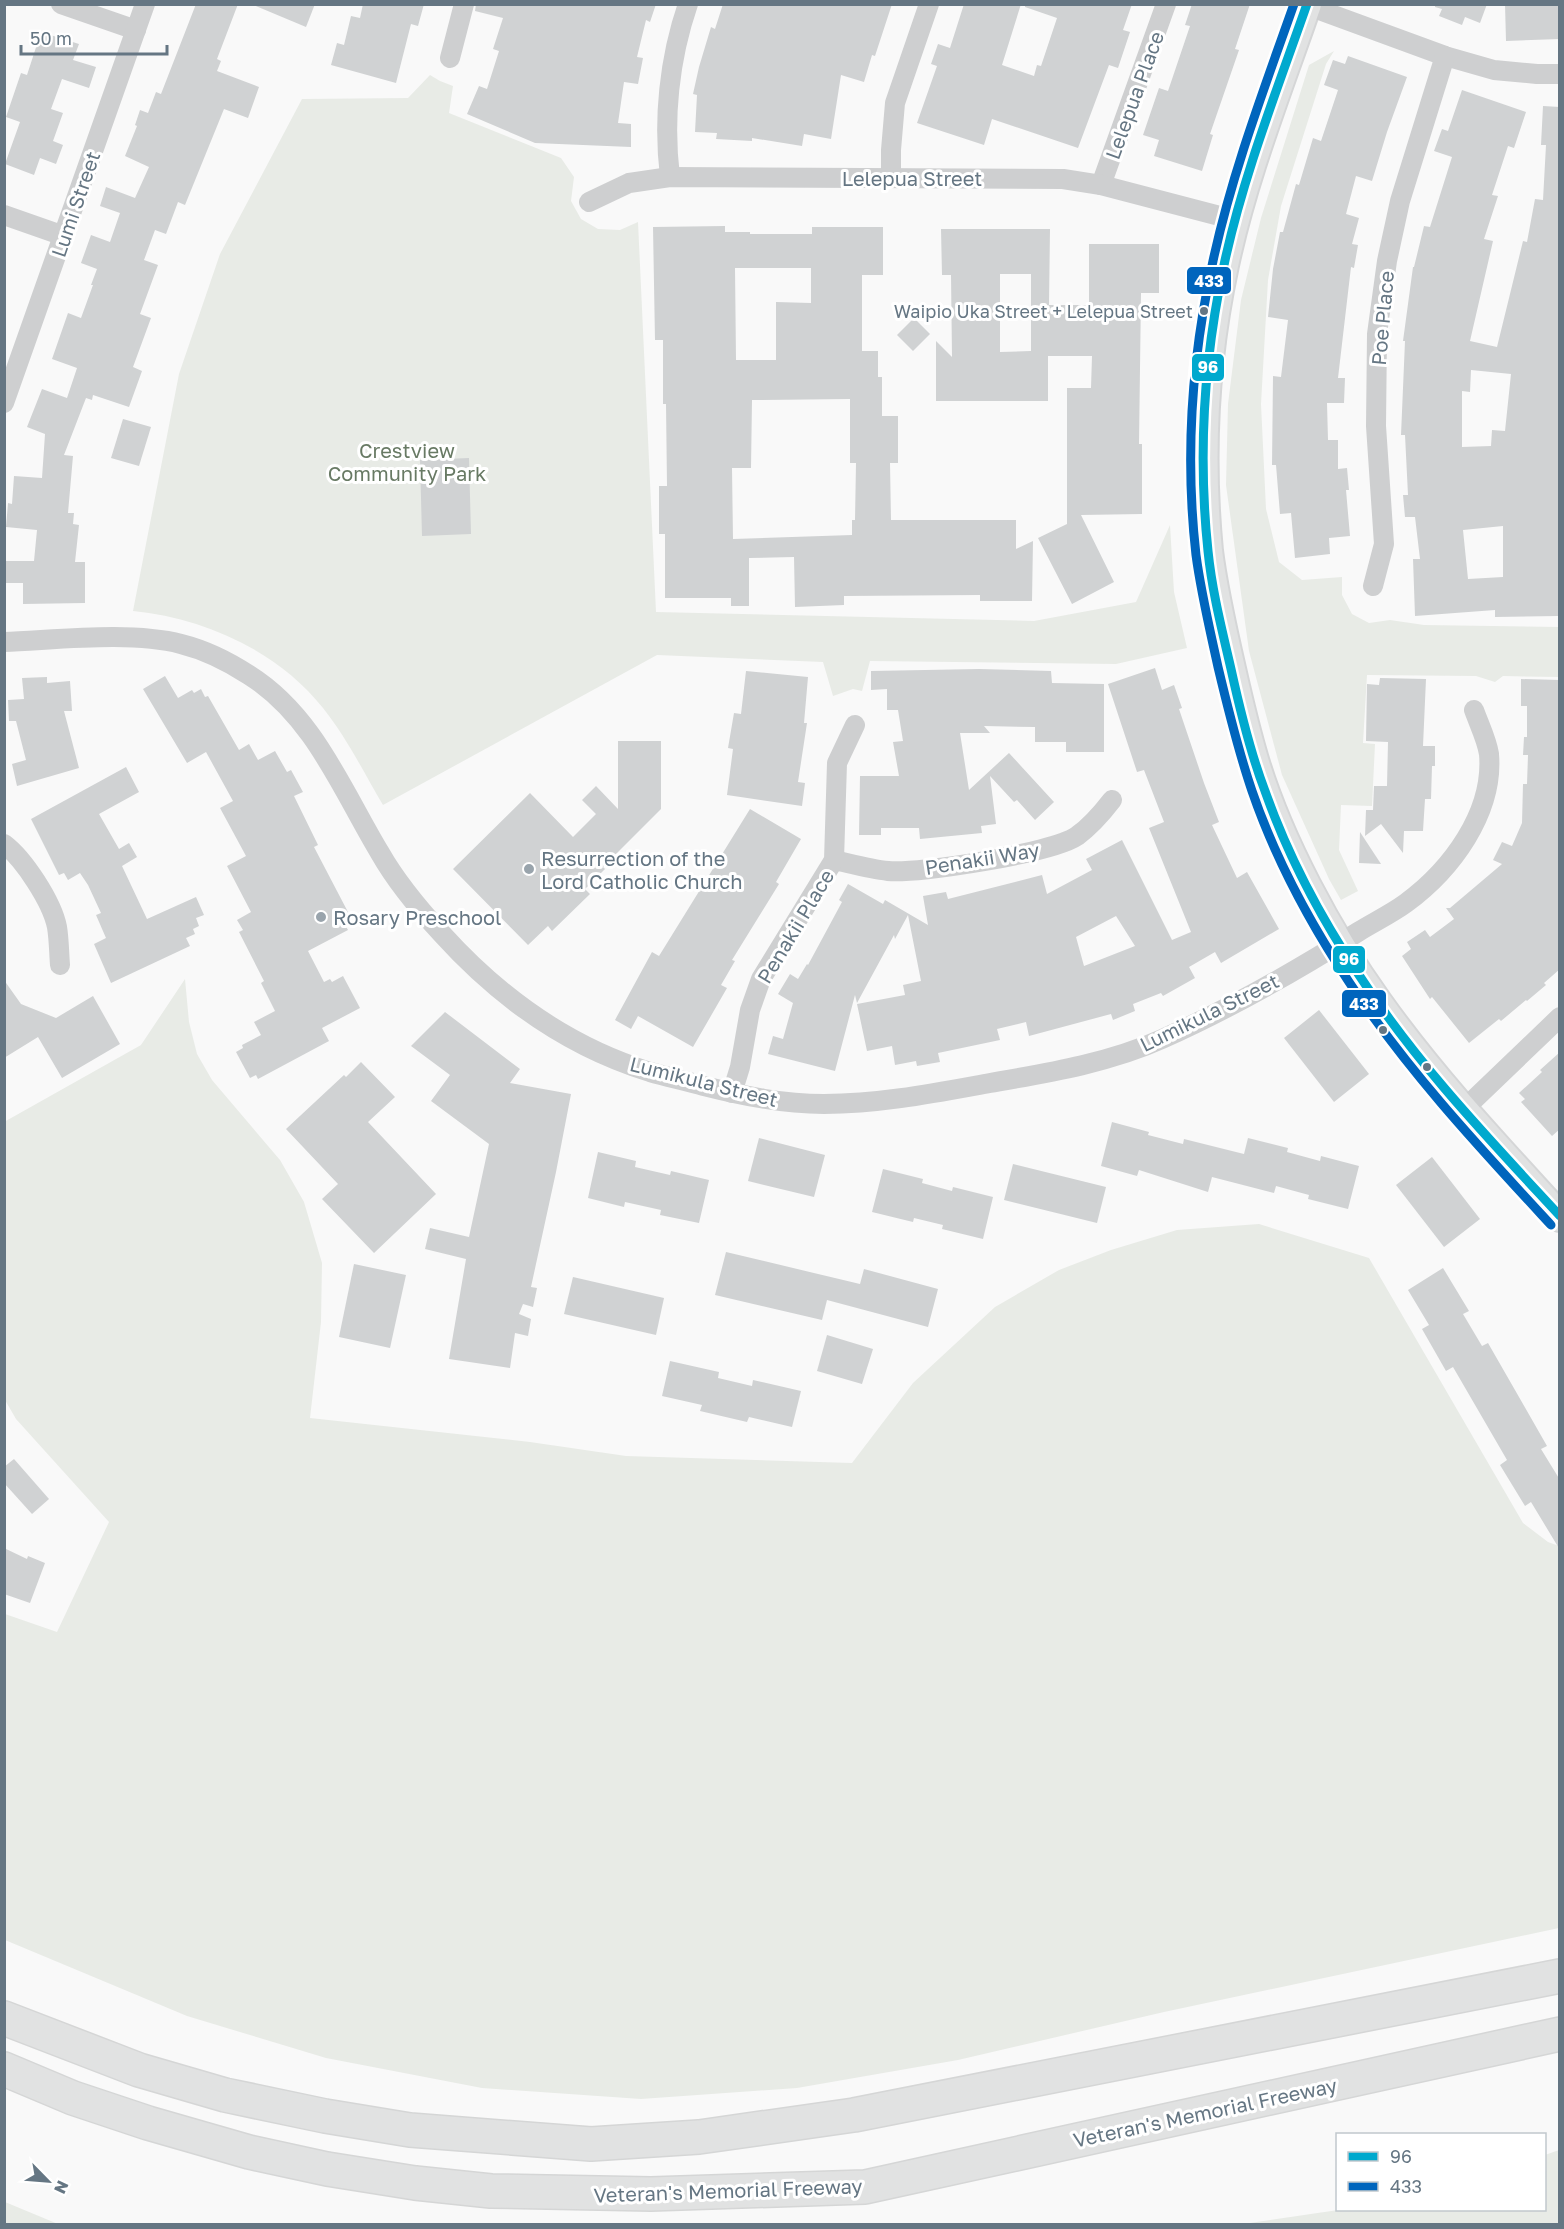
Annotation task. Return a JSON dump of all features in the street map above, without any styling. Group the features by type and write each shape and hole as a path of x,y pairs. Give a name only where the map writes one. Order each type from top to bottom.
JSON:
{"highway":[{"path":"4,2018 139,2070 225,2096 410,2130 503,2139 591,2144 699,2137 854,2115 1560,1976"},
{"name":"Veteran's Memorial Freeway","path":"4,2069 73,2098 148,2123 249,2152 327,2169 415,2183 491,2191 651,2194 865,2187 1560,2034"}],"street":[{"path":"61,4 136,30"},
{"name":"Lumi Street","path":"4,403 145,4"},
{"path":"450,58 464,4"},
{"path":"670,177 667,150 669,85 688,4"},
{"path":"891,178 895,103 929,4"},
{"name":"Lelepua Place","path":"1101,185 1166,4"},
{"path":"1560,74 1494,70 1445,56 1306,5 1248,177 1223,268 1214,322 1205,406 1203,451 1209,553 1219,615 1254,761 1270,806 1340,944 1377,1002 1463,1110 1560,1217"},
{"name":"Poe Place","path":"1373,586 1384,544 1376,426 1378,323 1387,261 1400,201 1445,56"},
{"name":"Lelepua Street","path":"589,202 629,183 670,177 1063,179 1101,185 1235,220"},
{"path":"4,215 21,219 64,236"},
{"name":"Lumikula Street","path":"4,642 150,639 180,644 213,655 249,675 278,696 306,727 330,763 380,854 408,896 445,938 509,997 542,1022 575,1041 647,1071 732,1093 784,1102 857,1103 913,1096 1076,1066 1160,1040 1252,993 1340,944 1404,904 1432,881 1460,848 1477,818 1488,784 1489,750 1474,710"},
{"name":"Penakii Place","path":"732,1093 740,1067 750,1010 761,980 834,860 837,763 855,725"},
{"name":"Penakii Way","path":"834,860 890,871 935,868 1045,849 1076,837 1099,817 1112,800"},
{"path":"4,844 13,850 36,879 57,925 60,965"},
{"path":"1463,1110 1560,1017"}],"green space":[{"path":"1334,51 1326,64 1281,206 1268,280 1261,404 1266,509 1279,562 1302,580 1342,577 1342,595 1352,614 1369,623 1390,620 1424,625 1560,627 1559,677 1503,676 1495,682 1476,676 1367,675 1363,743 1375,744 1372,806 1341,805 1339,850 1358,891 1341,900 1329,879 1282,775 1249,651 1226,485 1228,404 1241,300 1261,218 1309,65"},
{"name":"Crestview Community Park","path":"430,75 453,86 449,113 561,158 574,177 571,201 581,219 598,229 620,230 638,222 656,612 1034,621 1136,602 1170,525 1174,592 1187,648 1116,664 870,661 862,691 853,689 833,696 823,662 657,655 383,805 332,719 305,688 284,670 262,654 212,630 186,621 133,611 179,374 220,254 302,99 408,98"},
{"path":"185,979 189,1022 197,1054 212,1080 280,1160 304,1202 322,1263 321,1322 310,1418 530,1442 626,1456 852,1463 913,1383 995,1307 1059,1270 1111,1250 1177,1230 1259,1224 1369,1258 1523,1523 1548,1542 1559,1546 1559,1928 1164,2012 958,2060 797,2088 641,2099 482,2088 326,2058 187,2016 5,1940 5,1614 57,1632 109,1522 16,1419 5,1400 4,1122 141,1045"},
{"path":"1559,2150 1559,2224 1243,2224 1336,2210 1546,2211 1546,2155"},
{"path":"5,2202 58,2224 5,2224"}],"building":[{"path":"196,4 238,4 217,59 221,61 217,71 259,87 248,118 224,109 185,205 178,202 166,234 155,230 144,260 158,265 140,314 151,318 133,367 142,371 129,407 93,395 92,400 86,398 64,455 73,456 68,513 74,513 73,524 79,525 75,562 85,562 85,603 23,604 23,583 4,583 4,561 34,561 37,530 6,527 8,503 12,504 14,476 42,478 45,434 27,427 42,389 67,398 77,368 52,359 68,313 81,318 93,285 91,285 97,269 81,263 91,235 110,242 120,213 100,206 106,187 135,198 149,167 125,156 137,126 135,125 140,110 148,113 156,92 161,94"},
{"path":"251,4 315,4 306,27"},
{"path":"363,4 424,4 418,26 411,24 396,83 331,65 337,43 344,45 351,16 360,18"},
{"path":"476,4 656,4 650,22 646,20 637,57 643,58 638,84 624,82 618,123 631,124 631,147 535,143 467,114 479,86 487,89 499,51 493,49 503,18 475,11"},
{"path":"723,4 892,4 864,82 841,75 831,139 804,134 802,146 752,138 752,141 716,139 717,133 695,132 697,95 693,94 711,27 715,29"},
{"path":"964,4 1021,4 1002,65 1034,76 1037,65 1041,66 1057,18 1025,7 1025,4 1132,4 1123,30 1130,32 1118,68 1109,65 1078,148 992,119 984,145 917,123 937,66 931,64 938,44 950,48"},
{"path":"1192,4 1250,4 1235,49 1239,50 1210,134 1213,135 1202,171 1154,156 1159,140 1143,135 1159,88 1168,91 1190,26 1185,25"},
{"path":"1435,4 1487,4 1480,23 1465,17 1462,25 1439,16 1442,9 1435,7"},
{"path":"1505,4 1560,4 1560,39 1506,41"},
{"path":"41,32 79,44 73,60 96,67 89,88 62,79 51,109 63,113 53,141 63,145 56,164 40,158 34,175 5,164 20,122 6,117 21,73 27,75"},
{"path":"1348,56 1407,77 1372,181 1356,176 1346,214 1359,218 1352,244 1358,245 1354,268 1351,267 1338,378 1345,378 1344,403 1327,403 1328,440 1338,440 1338,469 1347,468 1349,490 1346,490 1350,536 1329,538 1330,554 1295,558 1291,513 1280,514 1276,465 1272,465 1273,376 1281,377 1288,320 1268,317 1273,269 1280,232 1283,232 1296,184 1299,185 1313,138 1321,141 1338,90 1324,85 1333,60 1345,64"},
{"path":"1462,90 1526,112 1514,148 1508,146 1492,195 1498,196 1484,239 1493,241 1470,341 1497,347 1523,241 1527,242 1535,199 1543,200 1546,145 1541,145 1543,106 1560,107 1560,606 1558,606 1558,616 1495,617 1495,610 1415,616 1413,559 1420,559 1415,517 1405,517 1403,495 1408,495 1405,435 1401,435 1405,341 1403,341 1413,267 1424,226 1430,227 1452,157 1434,151 1442,129 1448,131","holes":["1471,370 1511,374 1505,431 1492,430 1491,446 1462,447 1462,391 1470,392","1503,526 1503,577 1468,579 1463,530"]},
{"path":"725,226 725,232 812,234 812,227 883,227 883,275 862,275 862,351 878,351 878,377 882,377 882,416 898,416 898,463 890,463 891,520 1016,520 1016,549 1033,541 1032,601 980,601 980,595 844,596 844,605 795,607 794,557 749,558 749,606 731,606 731,598 665,598 665,534 659,534 659,486 667,486 666,404 663,404 663,340 655,340 653,227","holes":["735,268 811,268 811,303 776,302 776,360 736,360","850,399 850,463 856,463 855,520 852,520 852,535 733,539 732,468 751,468 752,400"]},
{"path":"941,229 1050,229 1049,305 1089,305 1089,244 1159,244 1159,293 1141,293 1139,444 1142,444 1142,514 1081,515 1114,582 1072,604 1038,538 1067,524 1067,388 1091,388 1092,356 1048,356 1048,401 936,401 936,341 952,357 951,275 942,275","holes":["1000,274 1031,274 1031,351 1000,352"]},
{"path":"914,318 930,334 913,351 897,335"},
{"path":"123,419 151,427 139,466 111,458"},
{"path":"469,458 471,534 422,536 420,460"},
{"path":"1155,668 1162,690 1174,685 1182,708 1179,709 1219,822 1212,825 1237,878 1247,872 1279,929 1221,963 1215,952 1189,967 1195,978 1163,996 1161,993 1133,1004 1135,1011 1113,1020 1111,1014 1029,1036 1026,1022 997,1029 1000,1040 938,1053 940,1062 917,1066 916,1061 895,1065 892,1046 867,1051 857,1004 905,995 903,985 921,981 908,915 895,939 894,935 857,1003 855,995 835,1071 768,1054 773,1036 783,1039 793,1003 778,994 790,974 798,979 808,965 842,902 839,900 848,884 883,904 885,900 928,925 923,896 946,892 948,899 1042,875 1047,894 1092,870 1086,859 1122,840 1172,940 1191,932 1149,828 1164,822 1144,770 1137,772 1108,684","holes":["1116,916 1135,946 1084,966 1076,937"]},
{"path":"979,669 1051,671 1052,683 1104,684 1104,752 1066,752 1066,742 1035,742 1035,727 984,726 990,733 960,733 969,790 1009,753 1054,802 1035,820 1017,800 1014,802 990,776 996,824 981,826 982,833 920,839 919,828 881,828 881,835 859,835 860,776 899,776 893,742 903,741 898,710 887,710 887,689 871,690 871,671"},
{"path":"746,671 808,677 804,723 807,723 798,782 805,783 802,806 727,795 733,749 728,748 734,713 741,714"},
{"path":"165,676 178,698 192,690 194,693 201,689 205,697 208,696 239,750 249,744 258,760 275,751 287,772 291,770 303,792 294,796 318,845 314,847 349,914 341,918 348,930 308,951 324,982 330,979 332,982 343,976 360,1008 322,1028 329,1041 258,1079 256,1075 250,1078 236,1052 243,1048 242,1045 261,1035 254,1022 275,1011 261,983 264,981 239,932 243,930 237,920 251,912 227,866 246,856 220,808 233,801 206,752 187,763 143,689"},
{"path":"47,677 47,683 70,681 72,711 64,711 79,768 17,786 12,764 26,760 16,721 9,721 8,700 24,699 22,678"},
{"path":"1380,678 1426,679 1423,746 1435,746 1431,799 1425,799 1423,831 1404,831 1403,853 1381,824 1365,836 1366,810 1373,810 1374,786 1387,786 1388,742 1366,741 1367,684 1379,685"},
{"path":"1521,679 1560,680 1560,969 1527,1001 1501,1021 1499,1019 1469,1043 1432,997 1430,999 1402,956 1411,949 1407,942 1425,930 1430,937 1454,919 1446,908 1450,908 1502,864 1493,860 1502,842 1512,846 1522,823 1523,784 1527,784 1528,755 1523,755 1524,737 1527,737 1527,706 1521,706"},
{"name":"Resurrection of the Lord Catholic Church","path":"618,741 661,741 661,809 603,867 605,869 585,889 590,894 552,931 548,926 528,945 453,869 530,793 573,837 596,814 582,800 596,786 618,809"},
{"path":"126,767 139,792 99,814 119,849 129,843 137,857 122,866 147,919 196,897 204,915 196,918 199,926 193,929 195,934 186,938 190,946 111,983 94,944 106,938 96,915 101,913 88,885 80,873 68,880 64,873 59,875 31,819"},
{"path":"750,809 801,839 776,882 779,884 732,960 735,961 721,985 727,988 693,1047 638,1016 631,1029 615,1020 652,952 659,956"},
{"path":"1360,832 1381,864 1359,863"},
{"path":"4,980 21,1004 56,1018 93,996 120,1044 62,1078 38,1037 4,1058"},
{"path":"1319,1010 1369,1074 1334,1102 1284,1038"},
{"path":"445,1012 520,1069 510,1083 571,1094 531,1287 537,1288 533,1307 523,1304 519,1314 531,1319 528,1336 515,1333 510,1368 449,1359 466,1259 425,1249 430,1228 469,1237 489,1144 431,1101 450,1075 411,1046"},
{"path":"1560,1052 1560,1129 1552,1136 1521,1102 1525,1099 1519,1093"},
{"path":"361,1062 395,1097 368,1122 436,1194 374,1253 322,1199 338,1184 286,1129"},
{"path":"1112,1122 1183,1144 1184,1139 1244,1154 1248,1138 1288,1148 1287,1152 1320,1161 1321,1156 1359,1166 1348,1209 1308,1199 1309,1195 1276,1186 1274,1193 1212,1177 1208,1192 1139,1170 1137,1176 1101,1166"},
{"path":"759,1138 825,1155 814,1197 748,1181"},
{"path":"598,1152 636,1161 635,1167 670,1175 671,1171 709,1180 699,1223 660,1215 661,1210 625,1202 624,1207 588,1198"},
{"path":"1432,1157 1480,1219 1444,1247 1396,1185"},
{"path":"1013,1164 1106,1187 1097,1223 1004,1200"},
{"path":"883,1169 923,1179 922,1183 952,1191 953,1187 993,1197 983,1239 942,1229 943,1225 914,1218 913,1222 872,1212"},
{"path":"726,1252 860,1284 864,1269 938,1289 928,1327 827,1300 822,1320 715,1295"},
{"path":"354,1264 406,1275 390,1348 339,1337"},
{"path":"1443,1268 1469,1311 1463,1314 1482,1346 1488,1343 1547,1446 1541,1449 1560,1480 1560,1550 1531,1502 1525,1506 1500,1465 1507,1460 1453,1367 1446,1371 1422,1329 1429,1325 1408,1290"},
{"path":"573,1277 664,1298 656,1335 564,1314"},
{"path":"827,1335 873,1349 862,1384 817,1371"},
{"path":"670,1361 719,1372 718,1378 752,1386 753,1380 801,1391 792,1427 749,1417 747,1422 700,1411 702,1405 662,1396"},
{"path":"14,1459 49,1499 32,1514 4,1483 4,1467"},
{"path":"4,1548 27,1559 28,1556 45,1563 30,1603 4,1594"}],"transit line":[{"name":"433","path":"1294,4 1249,131 1229,196 1213,261 1200,333 1195,370 1191,444 1193,518 1200,583 1229,714 1252,791 1271,841 1307,913 1349,982 1395,1046 1445,1108 1551,1225"},
{"name":"96","path":"1307,4 1261,133 1232,232 1217,300 1205,407 1203,479 1208,551 1218,610 1242,715 1260,776 1284,839 1319,909 1359,975 1404,1039 1454,1100 1560,1216"}],"place":[{"name":"Waipio Uka Street + Lelepua Street","path":"1204,311"},
{"name":"Resurrection of the Lord Catholic Church","path":"529,869"},
{"name":"Rosary Preschool","path":"321,917"}]}
